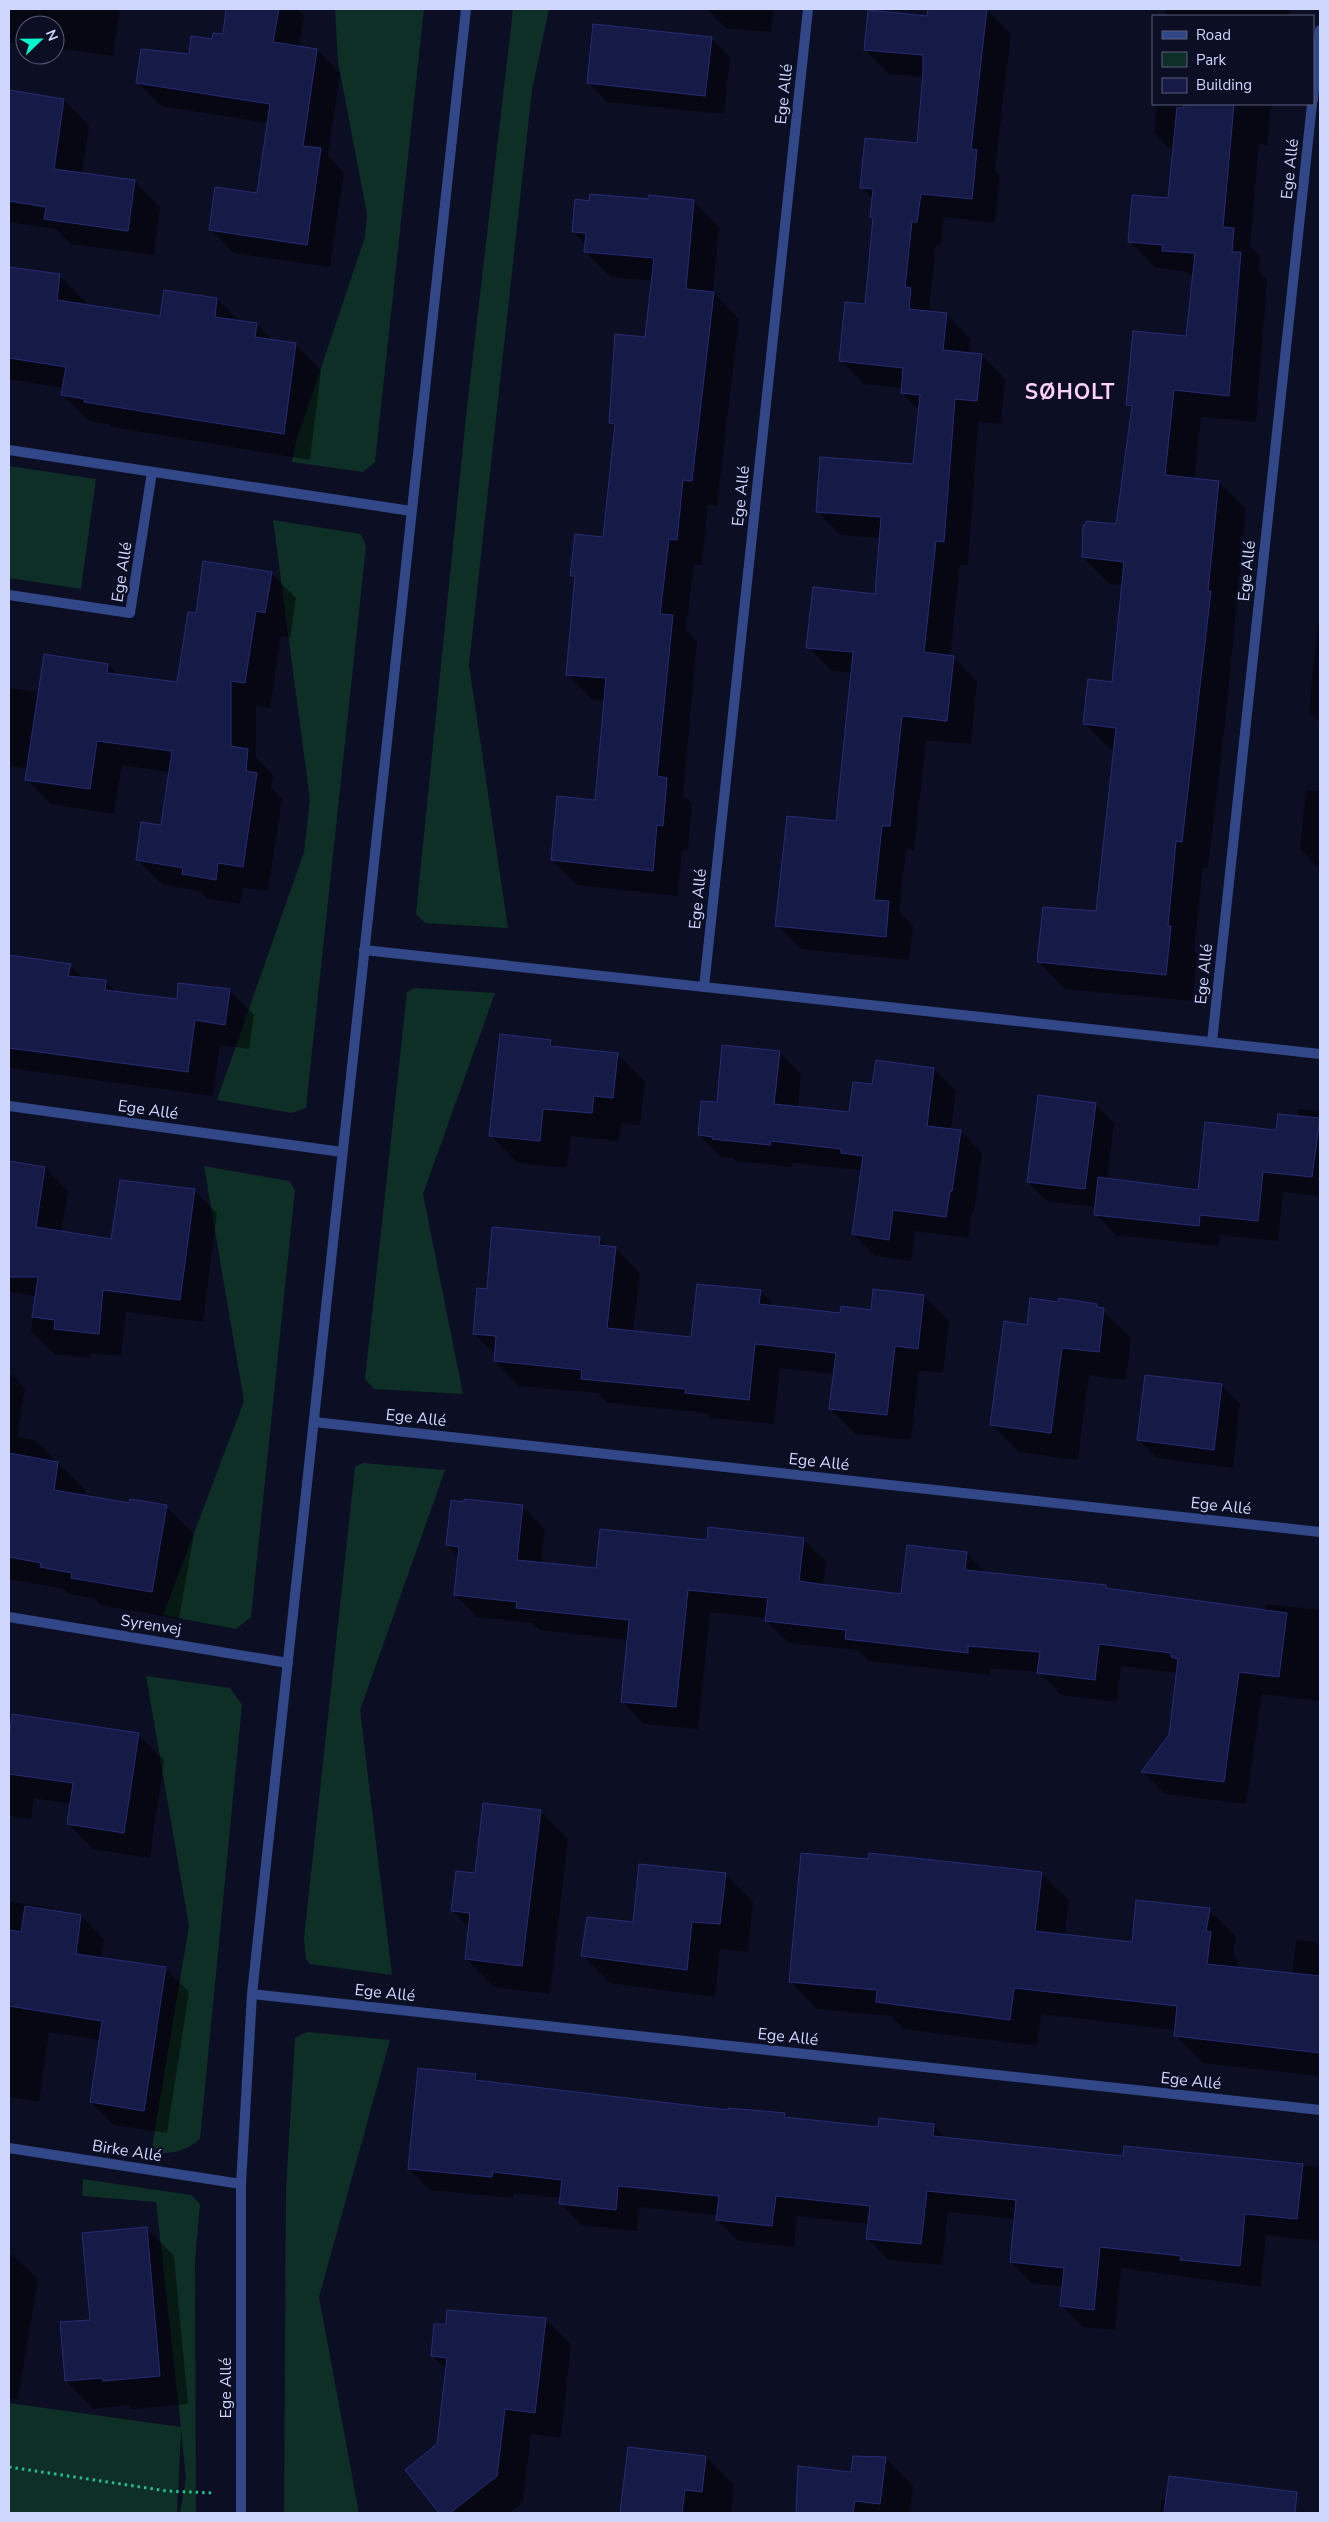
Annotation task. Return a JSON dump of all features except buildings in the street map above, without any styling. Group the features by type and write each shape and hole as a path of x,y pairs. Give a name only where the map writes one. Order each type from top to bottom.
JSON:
{"street":[{"name":"Ege Allé","path":"241,2513 241,2184 252,1994 466,9"},
{"name":"Ege Allé","path":"704,987 808,9"},
{"name":"Ege Allé","path":"1314,92 1320,30"},
{"name":"Ege Allé","path":"1212,1042 1313,105"},
{"path":"9,450 411,512"},
{"name":"Ege Allé","path":"9,595 130,613 152,472"},
{"path":"364,950 1320,1054"},
{"name":"Ege Allé","path":"9,1106 342,1152"},
{"name":"Ege Allé","path":"314,1422 1320,1532"},
{"name":"Syrenvej","path":"9,1617 288,1663"},
{"name":"Ege Allé","path":"252,1994 1320,2110"},
{"name":"Birke Allé","path":"9,2148 241,2184"}],"path":[{"path":"9,2467 167,2490 241,2494"}],"green space":[{"path":"335,9 424,9 375,462 363,472 292,462 296,442 365,237 367,214 338,62"},
{"path":"513,9 549,9 532,90 469,665 508,928 425,923 416,914 466,416"},
{"path":"9,466 96,479 81,589 9,578"},
{"path":"273,520 361,534 366,546 306,1108 292,1113 217,1100 304,852 310,800"},
{"path":"415,988 495,993 423,1194 463,1394 374,1389 365,1379 407,992"},
{"path":"204,1166 289,1181 295,1190 251,1617 236,1629 163,1615 244,1401"},
{"path":"363,1463 445,1470 360,1710 392,1975 310,1964 306,1959 304,1938 355,1467"},
{"path":"146,1676 230,1688 242,1705 200,2139 189,2147 165,2153 151,2153 189,1926"},
{"path":"307,2032 390,2040 319,2297 359,2513 284,2513 286,2189 295,2038"},
{"path":"83,2179 191,2195 200,2204 195,2261 196,2513 180,2513 186,2478 181,2431 177,2513 9,2513 9,2403 181,2427 156,2202 82,2196"}],"district":[{"name":"SØHOLT","path":"1070,392"}]}
